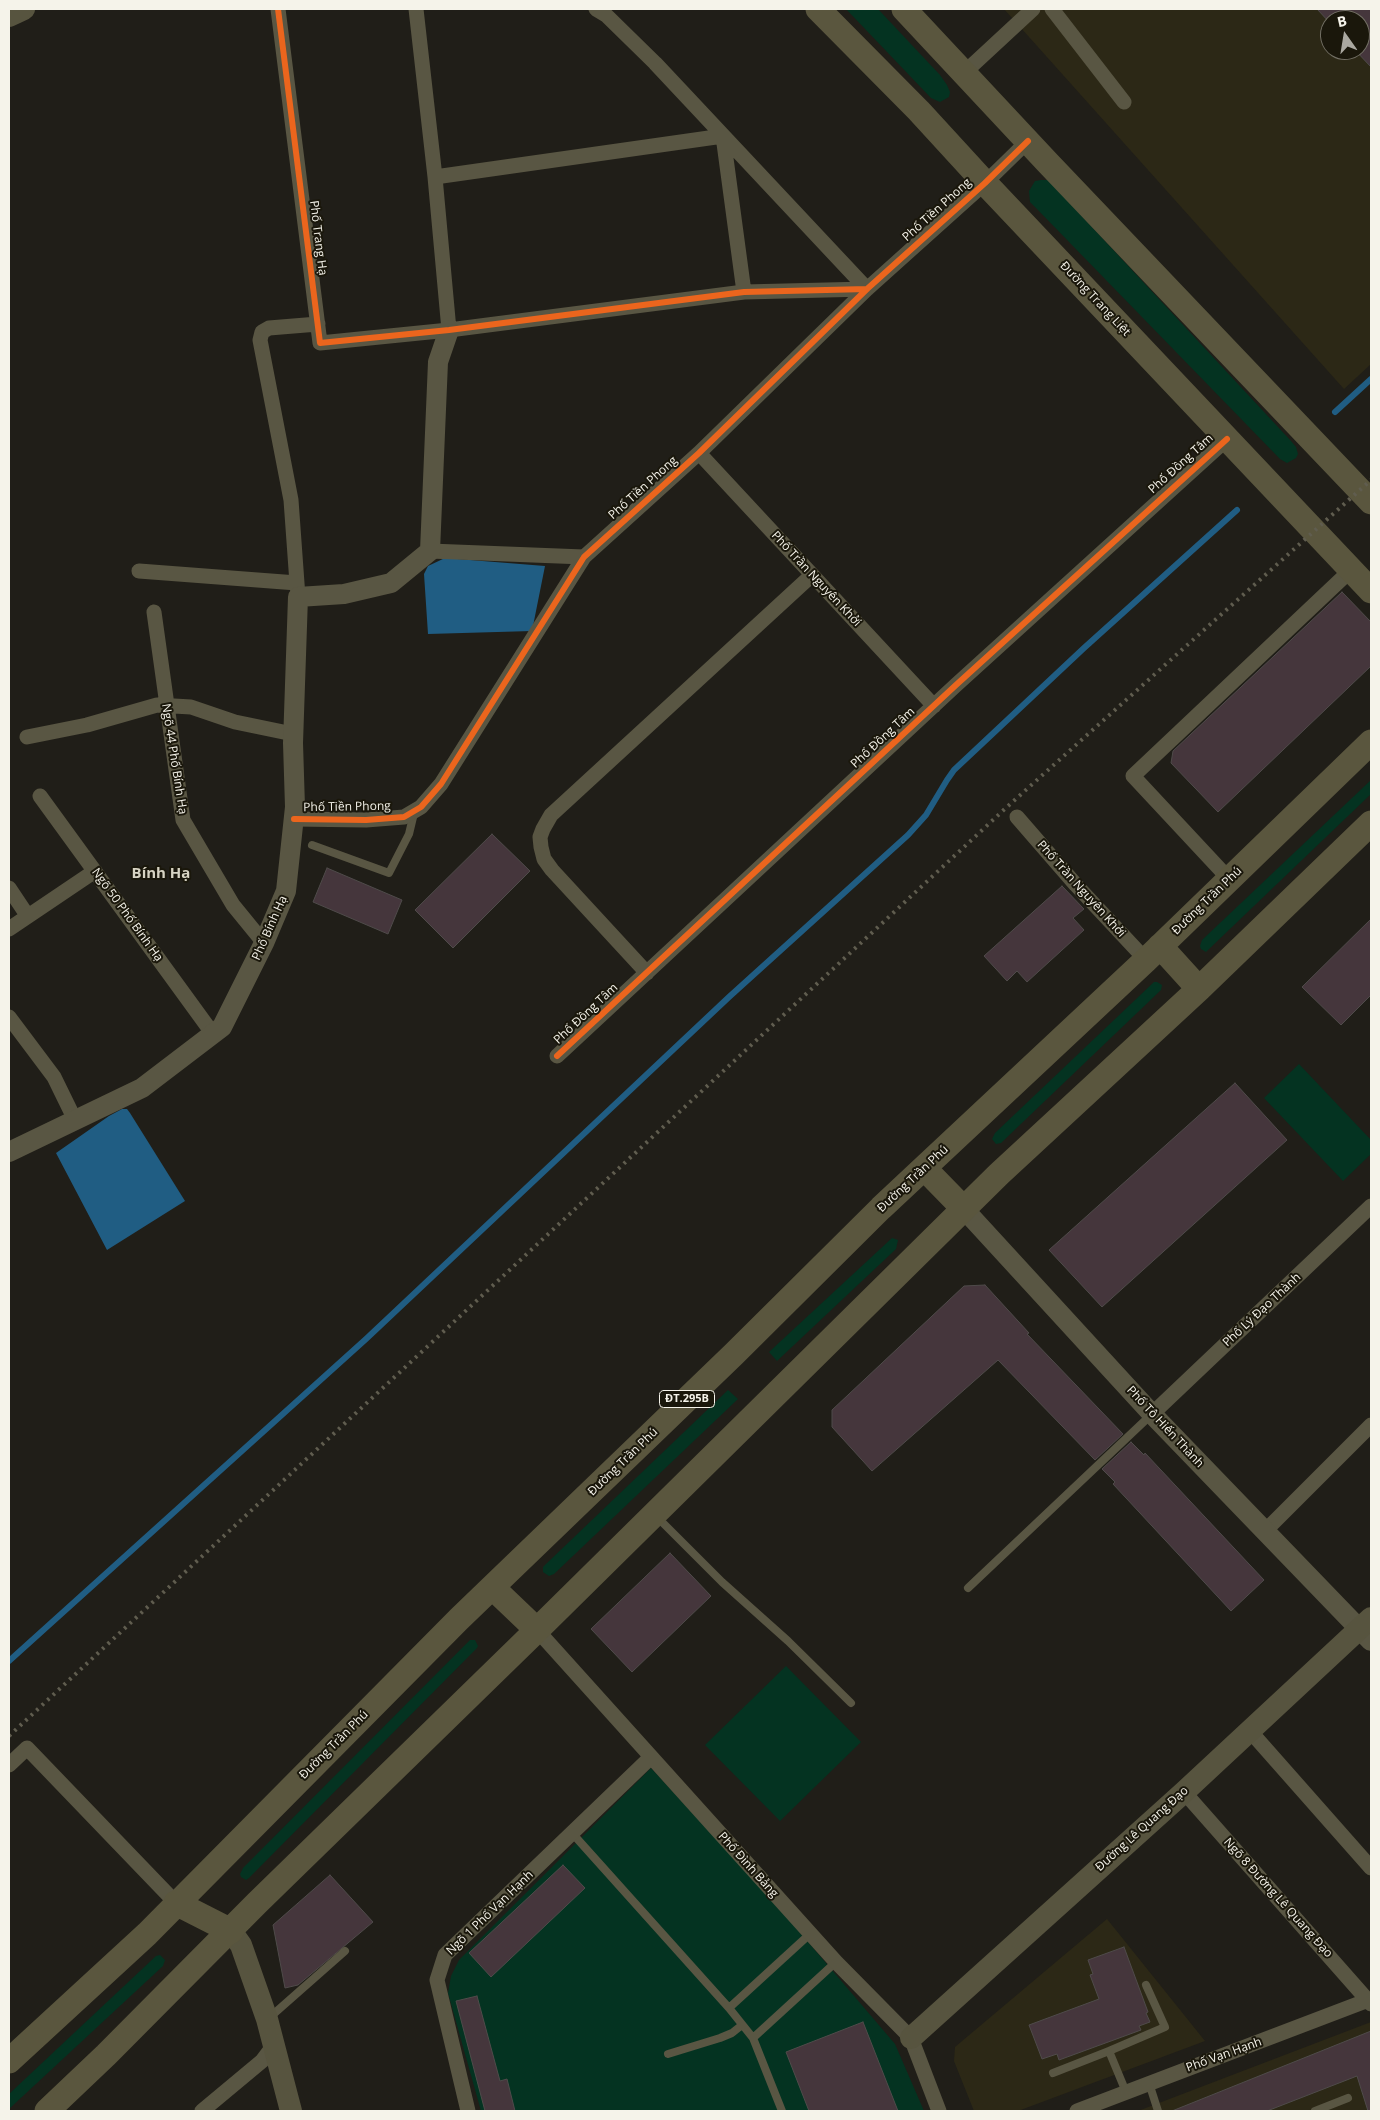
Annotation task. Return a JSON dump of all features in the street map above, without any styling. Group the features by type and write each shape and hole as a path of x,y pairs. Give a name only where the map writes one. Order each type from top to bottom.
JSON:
{"main road":[{"path":"9,16 24,9"},
{"name":"Đường Trang Liệt","path":"818,9 919,111 1371,591"},
{"path":"904,9 1371,502"},
{"name":"Đường Trần Phú","path":"9,2061 147,1934 460,1619 924,1168 1230,880 1371,742"},
{"path":"47,2111 106,2056 257,1903 654,1515 964,1208 1199,988 1371,823"},
{"path":"1153,953 1199,988"},
{"path":"924,1168 964,1208"},
{"path":"493,1588 537,1630"},
{"name":"Đường Lê Quang Đạo","path":"911,2038 1250,1731 1368,1630"},
{"path":"176,1903 231,1931 241,1945 268,2019 291,2111"}],"street":[{"name":"Phố Trang Hạ","path":"278,9 320,343 449,330"},
{"path":"416,9 435,177 449,330 438,362 430,551"},
{"path":"596,9 606,15 655,63 867,289"},
{"path":"965,72 1033,9"},
{"path":"1054,10 1124,102"},
{"path":"435,177 723,136"},
{"path":"723,136 744,292"},
{"name":"Phố Tiền Phong","path":"294,819 366,820 404,817 421,807 441,784 584,557 699,454 867,289 985,183 1028,141"},
{"path":"449,330 744,292 867,289"},
{"path":"298,590 291,500 260,337 262,332 269,328 318,324"},
{"name":"Phố Đồng Tâm","path":"557,1056 934,706 1226,439"},
{"name":"Phố Trần Nguyên Khởi","path":"699,454 934,706"},
{"path":"139,571 344,594 392,583 430,551 584,557"},
{"path":"1230,880 1133,776 1351,570"},
{"path":"647,973 552,870 544,858 541,847 540,838 543,829 551,815 812,575"},
{"name":"Phố Bính Hạ","path":"9,1152 142,1088 222,1027 264,943 286,891 294,819 293,734 298,590"},
{"name":"Ngõ 44 Phố Bính Hạ","path":"154,612 183,820 233,905 264,943"},
{"path":"27,737 87,725 158,705 192,707 235,722 293,734"},
{"name":"Ngõ 50 Phố Bính Hạ","path":"40,796 213,1034"},
{"name":"Phố Trần Nguyên Khởi","path":"1017,817 1076,885 1153,953"},
{"path":"9,929 27,915 95,871"},
{"path":"9,888 27,915"},
{"path":"9,1017 54,1077 75,1120"},
{"name":"Phố Lý Đạo Thành","path":"1152,1414 1371,1206"},
{"name":"Phố Tô Hiến Thành","path":"964,1208 1152,1414 1264,1532 1368,1630"},
{"path":"1264,1532 1371,1425"},
{"name":"Phố Đình Bảng","path":"537,1630 650,1758 836,1962 911,2038 938,2111"},
{"path":"1250,1731 1371,1868"},
{"path":"9,1765 27,1748 176,1903"},
{"name":"Ngõ 1 Phố Vạn Hạnh","path":"468,2111 436,1980 445,1955 650,1758"},
{"name":"Ngõ 8 Đường Lê Quang Đạo","path":"1184,1792 1370,2001"},
{"name":"Phố Vạn Hạnh","path":"1077,2111 1370,2001"},
{"path":"202,2111 262,2061 274,2045"}],"lane":[{"path":"312,845 388,872 409,834 415,811"},
{"path":"968,1588 1152,1414"},
{"path":"654,1515 722,1582 788,1641 851,1703"},
{"path":"572,1833 729,2008 753,2038 782,2111"},
{"path":"729,2008 811,1933"},
{"path":"268,2019 345,1951"},
{"path":"753,2038 836,1962"},
{"path":"1052,2073 1165,2027 1146,1985"},
{"path":"668,2054 720,2038 732,2033 742,2025"},
{"path":"1109,2051 1126,2092"},
{"path":"1149,2084 1158,2111"},
{"path":"1315,2111 1348,2098"}],"shaded area":[{"path":"1004,9 1371,9 1371,364 1344,389"},
{"path":"1107,1919 1205,2041 1018,2111 974,2111 954,2061 955,2047"},
{"path":"1371,2022 1371,2111 1138,2111"}],"green space":[{"path":"846,9 878,9 940,75 950,92 949,97 940,102 931,98"},
{"path":"1048,180 1052,184 1291,441 1296,447 1298,454 1296,458 1287,463 1280,459 1030,202 1029,191 1035,181"},
{"path":"1371,780 1371,794 1206,952 1201,949 1202,940"},
{"path":"1154,982 1162,985 1161,990 1001,1143 996,1144 992,1139 995,1133"},
{"path":"1299,1064 1371,1140 1371,1154 1343,1181 1264,1098"},
{"path":"892,1238 898,1240 896,1249 777,1361 769,1352"},
{"path":"728,1390 738,1399 554,1574 549,1576 543,1572 543,1567 547,1563"},
{"path":"470,1640 475,1640 477,1648 249,1878 246,1880 241,1877 240,1874 243,1868"},
{"path":"786,1666 861,1742 780,1821 705,1745"},
{"path":"651,1768 768,1895 895,2044 924,2111 481,2111 448,1993 451,1976 459,1960"},
{"path":"160,1955 165,1960 163,1966 9,2109 9,2094 156,1956"}],"water":[{"path":"445,558 545,566 532,631 428,634 424,574 428,566"},
{"path":"122,1109 127,1109 130,1113 185,1201 107,1250 56,1153"}],"building":[{"path":"1317,9 1371,9 1371,67 1364,60 1370,60 1370,10 1320,10 1320,12"},
{"path":"1342,592 1371,622 1371,666 1218,812 1171,763 1173,751"},
{"path":"492,834 530,871 453,948 415,910"},
{"path":"327,868 402,900 388,934 313,902"},
{"path":"1062,886 1084,909 1073,918 1084,930 1027,982 1017,971 1007,981 984,956"},
{"path":"1371,919 1371,995 1341,1025 1302,987"},
{"path":"1235,1083 1287,1140 1102,1307 1049,1250"},
{"path":"985,1285 1029,1333 1027,1334 1123,1434 1095,1460 998,1360 872,1471 832,1427 832,1410 964,1286"},
{"path":"1131,1442 1144,1455 1145,1453 1264,1580 1231,1611 1113,1484 1115,1482 1102,1469"},
{"path":"670,1553 711,1596 632,1672 591,1629"},
{"path":"563,1865 585,1888 491,1977 469,1953"},
{"path":"330,1875 373,1922 298,1985 285,1988 273,1925"},
{"path":"1124,1947 1150,2022 1139,2026 1141,2030 1059,2060 1057,2054 1042,2059 1029,2025 1099,1999 1090,1975 1093,1974 1088,1960"},
{"path":"477,1996 500,2081 507,2079 515,2111 485,2111 456,2001"},
{"path":"863,2022 898,2111 809,2111 786,2052"},
{"path":"1371,2031 1371,2110 1368,2111 1357,2076 1267,2111 1172,2111"}],"waterway":[{"path":"1335,412 1371,379"},
{"path":"9,1661 366,1339 729,997 908,835 926,815 954,770 1084,648 1237,510"}],"railway":[{"path":"9,1736 1008,806 1371,480"}],"cycle path":[{"path":"278,9 320,343 449,330 744,292 867,289"},
{"path":"294,819 366,820 404,817 421,807 441,784 584,557 699,453 867,289 985,183 1028,141"},
{"path":"557,1056 956,685 1227,439"}],"district":[{"name":"Bính Hạ","path":"161,874"}]}
